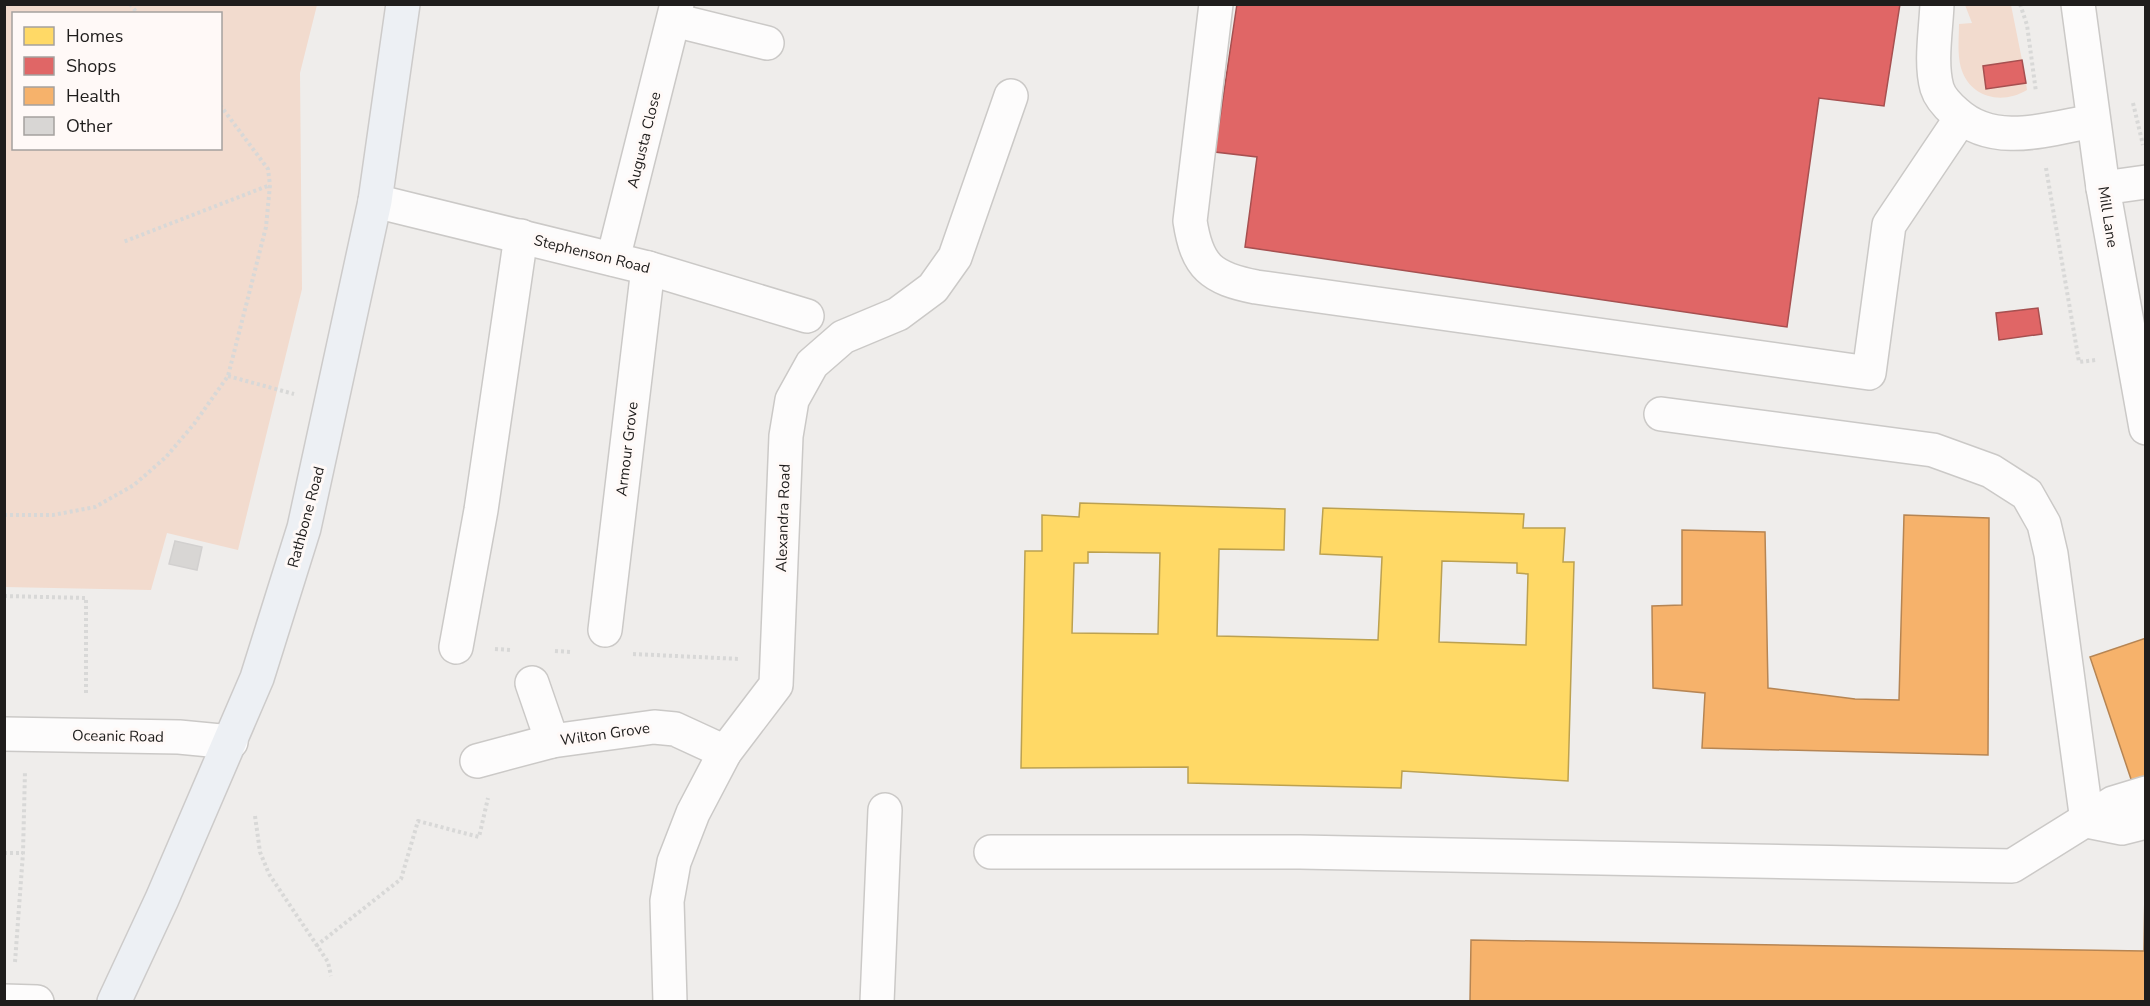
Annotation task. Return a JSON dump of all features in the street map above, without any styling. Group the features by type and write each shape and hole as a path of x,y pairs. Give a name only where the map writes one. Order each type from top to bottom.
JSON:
{"main road":[{"name":"Rathbone Road","path":"114,1002 231,742 257,678 304,528 333,405 375,201 403,4"}],"street":[{"path":"1216,4 1190,221 1195,249 1208,268 1228,280 1256,287 1869,373 1889,225 1961,118"},
{"path":"1936,4 1934,70 1937,89 1945,103 1961,118 1979,128 2009,135 2093,121"},
{"name":"Mill Lane","path":"2078,4 2103,188 2145,428"},
{"name":"Augusta Close","path":"613,259 676,12 767,43"},
{"name":"Alexandra Road","path":"670,1002 667,901 674,862 693,813 724,752 776,685 786,436 792,400 812,364 843,337 898,314 933,288 955,257 1011,96"},
{"path":"2103,188 2145,182"},
{"name":"Stephenson Road","path":"375,201 648,268 807,316"},
{"path":"456,647 481,510 521,236"},
{"name":"Armour Grove","path":"605,630 648,268"},
{"path":"1660,414 1933,450 1991,471 2027,494 2044,524 2051,554 2087,821"},
{"name":"Wilton Grove","path":"532,683 552,741"},
{"name":"Wilton Grove","path":"477,761 552,741 654,727 675,729 724,752"},
{"name":"Oceanic Road","path":"15,734 179,737 231,742"},
{"path":"991,852 1300,852 2012,867 2114,803 2145,793"},
{"path":"877,1002 885,810"},
{"path":"2087,821 2122,828 2145,822"},
{"path":"4,1001 37,1002"}],"path":[{"path":"2020,4 2027,25 2035,86"},
{"path":"4,515 53,515 95,507 134,485 166,457 228,376 266,227 270,185 268,169 222,108"},
{"path":"2139,118 2144,148"},
{"path":"123,242 270,185"},
{"path":"2050,195 2079,362"},
{"path":"228,376 333,405"},
{"path":"4,596 86,598 86,736"},
{"path":"15,734 23,853 14,976 15,1001"},
{"path":"316,946 401,879 418,821 479,837 491,788 477,761"},
{"path":"255,816 260,852 269,874 328,963 332,976"},
{"path":"4,853 23,853"}],"shaded area":[{"path":"5,4 317,5 300,73 302,289 238,550 167,533 151,590 5,587"},
{"path":"1965,5 2011,5 2022,60 1983,66 1986,88 2026,83 2027,90 2017,95 1998,98 1979,92 1965,78 1959,57 1959,24 1972,23"}],"building: Homes":[{"path":"1080,503 1285,509 1284,550 1219,549 1217,636 1378,640 1382,557 1320,554 1323,508 1524,514 1523,528 1565,528 1563,562 1574,562 1568,781 1402,771 1401,788 1188,783 1188,767 1021,768 1025,551 1042,551 1042,515 1079,517","holes":["1088,552 1160,553 1158,634 1072,633 1074,563 1088,563","1442,561 1517,563 1517,573 1528,574 1526,645 1439,642"]}],"building: Shops":[{"path":"1237,4 1900,4 1884,106 1819,98 1787,327 1245,247 1257,157 1215,152"},
{"path":"2022,60 2026,83 1986,89 1983,66"},
{"path":"2038,308 2042,334 1999,340 1996,313"}],"building: Health":[{"path":"1904,515 1989,518 1988,755 1702,748 1705,693 1653,688 1652,606 1682,605 1682,530 1765,532 1768,688 1855,699 1899,700"},
{"path":"2146,638 2146,784 2134,788 2090,657"},
{"path":"2145,889 2146,1002 1470,1002 1471,940 2144,951"}],"building: Other":[{"path":"175,541 202,547 197,570 169,564"}]}
